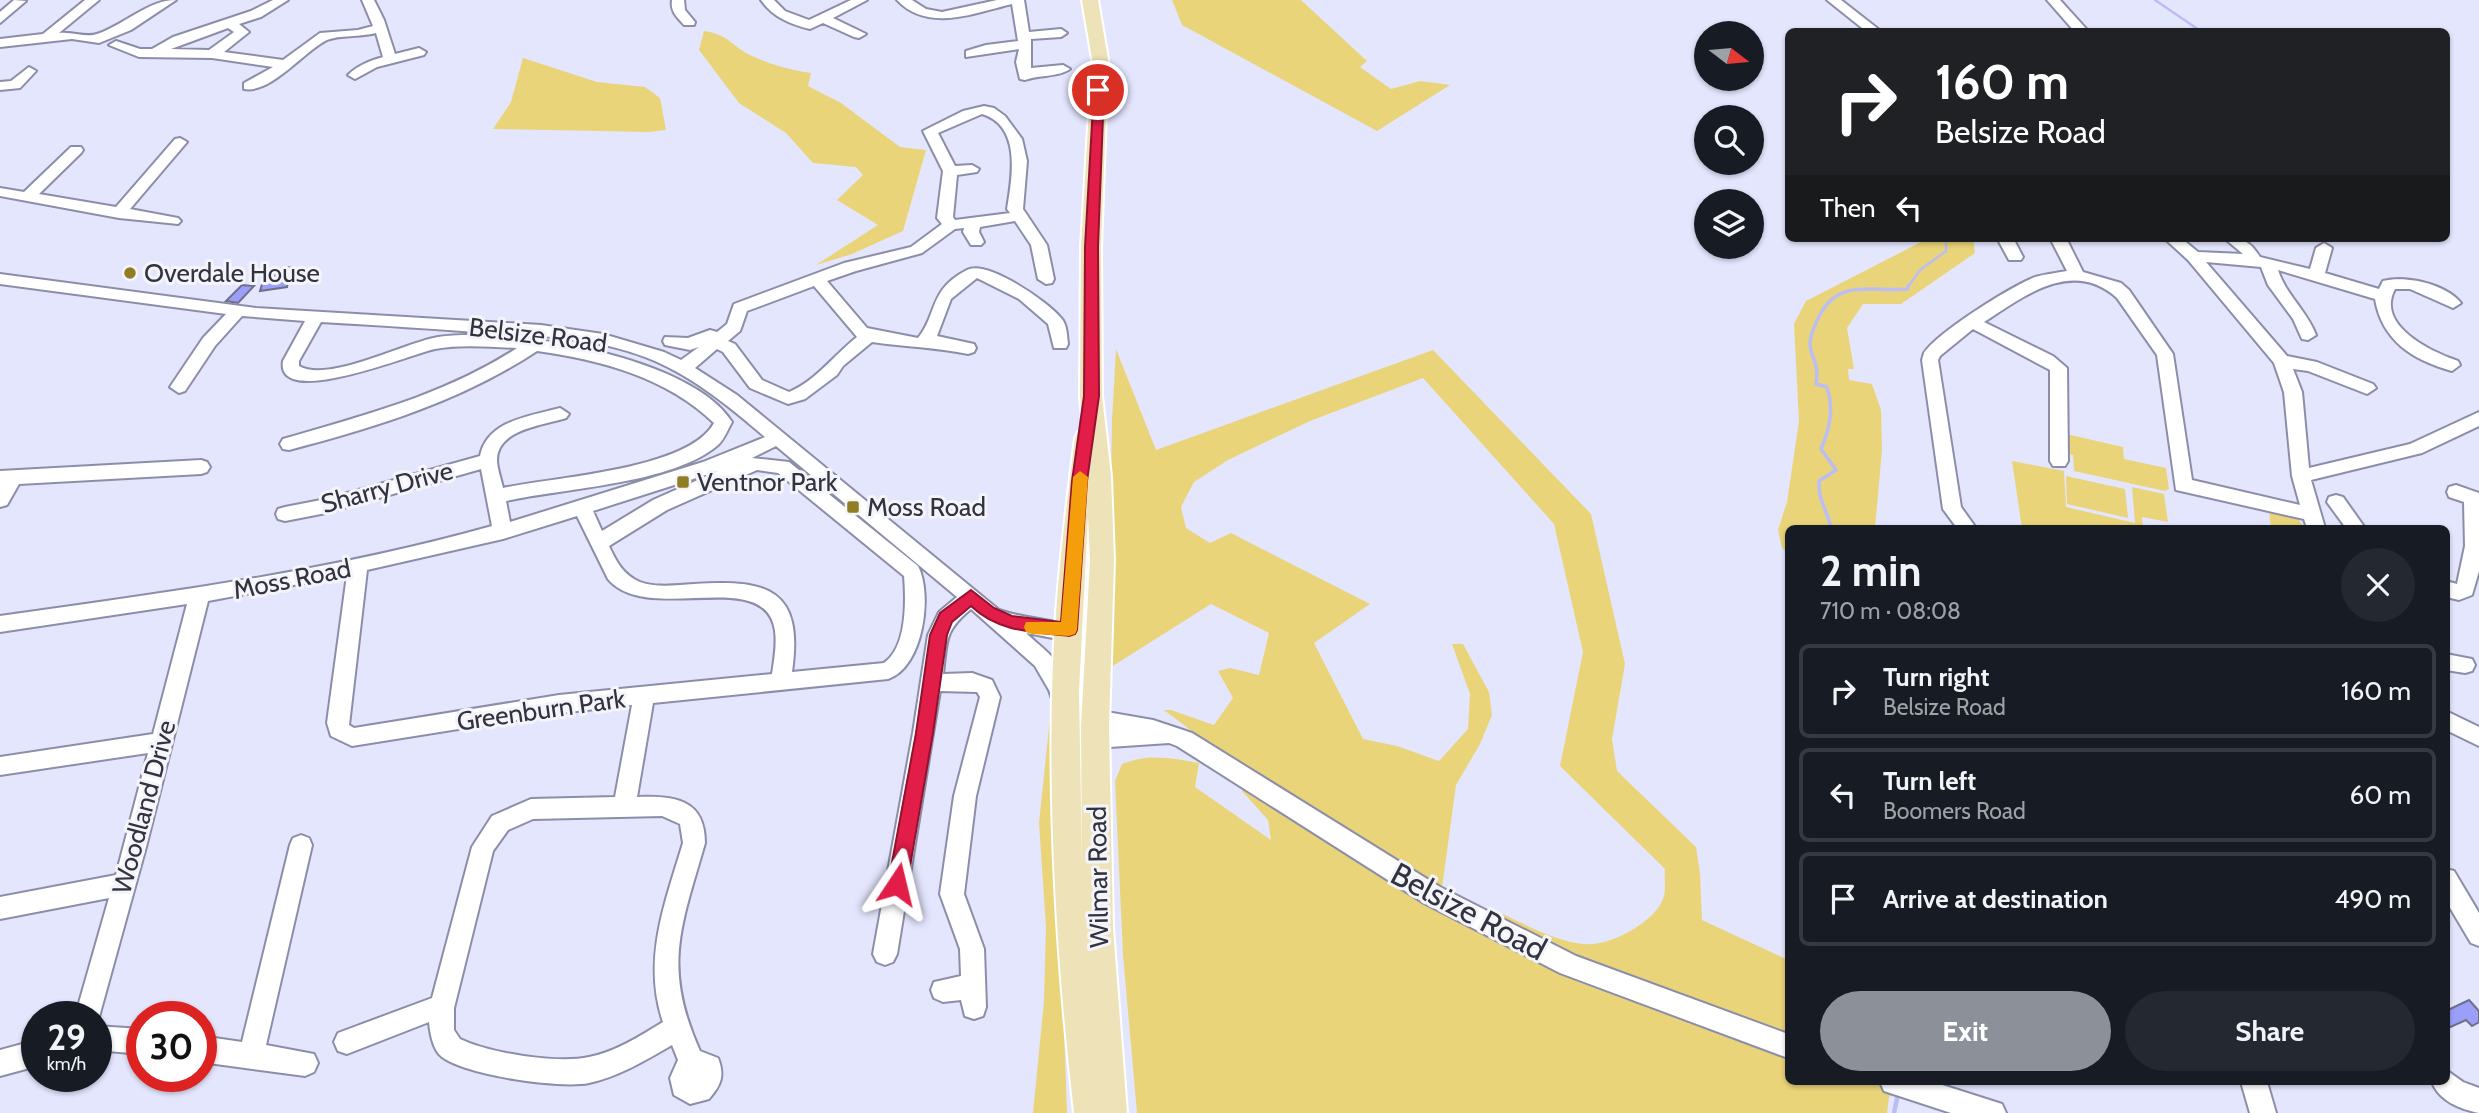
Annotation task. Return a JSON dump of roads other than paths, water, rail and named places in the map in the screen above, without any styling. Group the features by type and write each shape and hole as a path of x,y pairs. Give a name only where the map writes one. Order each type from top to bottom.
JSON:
{"main road":[{"path":"1079,637 1091,541 1099,512 1099,476 1091,396 1091,247 1100,59 1090,0"},
{"path":"1079,637 1080,481 1091,396"},
{"name":"Wilmar Road","path":"1079,637 1111,1113"},
{"name":"Wilmar Road","path":"1084,726 1070,892 1090,1113"}],"street":[{"path":"48,37 93,0"},
{"path":"0,43 72,34 94,40 126,27 170,0"},
{"path":"157,53 178,40 256,14 282,0"},
{"path":"678,0 676,6 689,22"},
{"path":"767,0 774,11 785,18 810,25 861,0"},
{"path":"903,0 922,12 942,16 1016,0 1024,40 1024,75 1054,68"},
{"path":"1833,0 1871,28"},
{"path":"2053,0 2079,28"},
{"path":"0,19 9,14 20,1"},
{"path":"371,1 390,59"},
{"path":"823,18 859,34"},
{"path":"212,54 243,32 229,23"},
{"path":"253,82 286,65 326,36 359,34 380,28"},
{"path":"971,54 1061,33"},
{"path":"116,47 139,53 212,54 286,65"},
{"path":"355,75 372,64 419,52"},
{"path":"0,86 15,85 29,71"},
{"path":"951,225 946,218 950,171 930,131 981,110 992,112 1011,128 1019,145 1021,162 1015,209 1039,245 1046,279"},
{"path":"119,213 180,142"},
{"path":"26,198 76,150"},
{"path":"950,171 972,169"},
{"path":"0,192 173,221"},
{"path":"683,368 734,327 740,308 850,267 916,250 951,225 1018,216"},
{"path":"974,222 971,232 976,242"},
{"path":"2007,242 2015,257"},
{"path":"2059,242 2077,275"},
{"path":"2177,242 2194,257 2282,361 2293,392 2301,476 2314,521"},
{"path":"2238,242 2262,263 2276,288 2311,328"},
{"path":"2305,250 2323,251 2316,277"},
{"path":"2194,257 2225,256 2262,263 2383,296"},
{"path":"818,281 861,332 869,337 920,344 927,340 944,296 973,273 1001,290 1025,295 1056,322 1060,344"},
{"path":"1965,525 1952,509 1930,360 1932,353 1972,322 2028,285 2054,277 2077,275 2106,283 2123,294 2165,354 2183,485 2314,521"},
{"name":"Belsize Road","path":"0,279 237,311 574,334 634,348 683,368 731,399 939,570 1025,645 1050,671 1084,726 1171,734 1208,751 1383,865 1481,921 1569,965 1785,1045"},
{"path":"2456,366 2423,355 2405,343 2388,323 2383,296 2389,285 2399,281 2412,284 2457,305"},
{"path":"179,387 209,342 237,311"},
{"path":"315,318 291,361 290,368 302,375 323,374 425,345 452,341 492,341 581,354 628,366 688,391 723,422 722,431 714,441 695,453 621,476 532,487 496,496"},
{"path":"1972,322 2061,364 2059,461"},
{"path":"671,341 690,344 710,334 729,348 756,384 788,398 799,395 831,371 837,362 869,337"},
{"path":"927,340 968,348"},
{"path":"289,444 360,426 426,404 512,361 533,346"},
{"path":"2282,361 2311,366 2345,384 2367,388"},
{"name":"Sharry Drive","path":"503,532 488,460 494,440 504,432 560,414"},
{"path":"2301,476 2412,449 2459,432 2479,418"},
{"name":"Moss Road","path":"0,625 199,596 358,566 503,532 583,509 734,457 777,438"},
{"name":"Sharry Drive","path":"285,514 326,506 488,460"},
{"name":"Greenburn Park","path":"358,566 338,723 339,730 344,735 365,737 559,704 888,671 896,668 904,658 911,626 914,577 911,571 783,467 757,463 743,467 660,505 600,542"},
{"path":"0,500 7,478 201,467"},
{"path":"2450,590 2465,590 2475,546 2473,498 2456,492"},
{"path":"2336,502 2354,525"},
{"path":"583,509 614,571 621,581 634,588 662,593 743,590 768,599 782,615 785,629 781,681"},
{"name":"Woodland Drive","path":"92,1001 125,884 199,596"},
{"path":"885,954 941,626 954,609 971,597"},
{"name":"Belsize Road","path":"989,613 1010,622 1079,637"},
{"path":"1025,645 1041,649 1079,637"},
{"path":"932,683 972,681 985,686 990,697 965,796 953,894 972,948 974,997 943,990"},
{"path":"624,806 644,695"},
{"path":"2450,722 2479,737"},
{"path":"0,766 161,742"},
{"path":"676,1028 625,1058 587,1071 552,1071 465,1056 449,1047 441,1029 442,1008 483,847 490,833 500,823 531,809 624,806 676,808 687,815 695,826 694,843 668,941 665,978 676,1028 693,1065"},
{"path":"251,1056 302,845"},
{"path":"0,908 125,884"},
{"path":"2450,886 2479,935"},
{"path":"348,1042 425,1011 442,1008"},
{"path":"217,1051 305,1063"},
{"path":"0,1063 21,1057"},
{"path":"1903,1085 1993,1113"},
{"path":"2255,1085 2263,1113"}],"waterway":[{"path":"2155,0 2196,28"},
{"path":"1908,287 1920,270 1946,251 1946,242"},
{"path":"1830,525 1821,500 1819,481 1836,470 1821,449 1831,411 1827,387 1816,384 1817,370 1810,347 1812,334 1822,311 1839,294 1860,289 1908,287"},
{"path":"1894,1113 1898,1094"}],"place":[{"name":"Overdale House","path":"130,273"},
{"name":"Ventnor Park","path":"683,482"},
{"name":"Moss Road","path":"853,507"}]}
